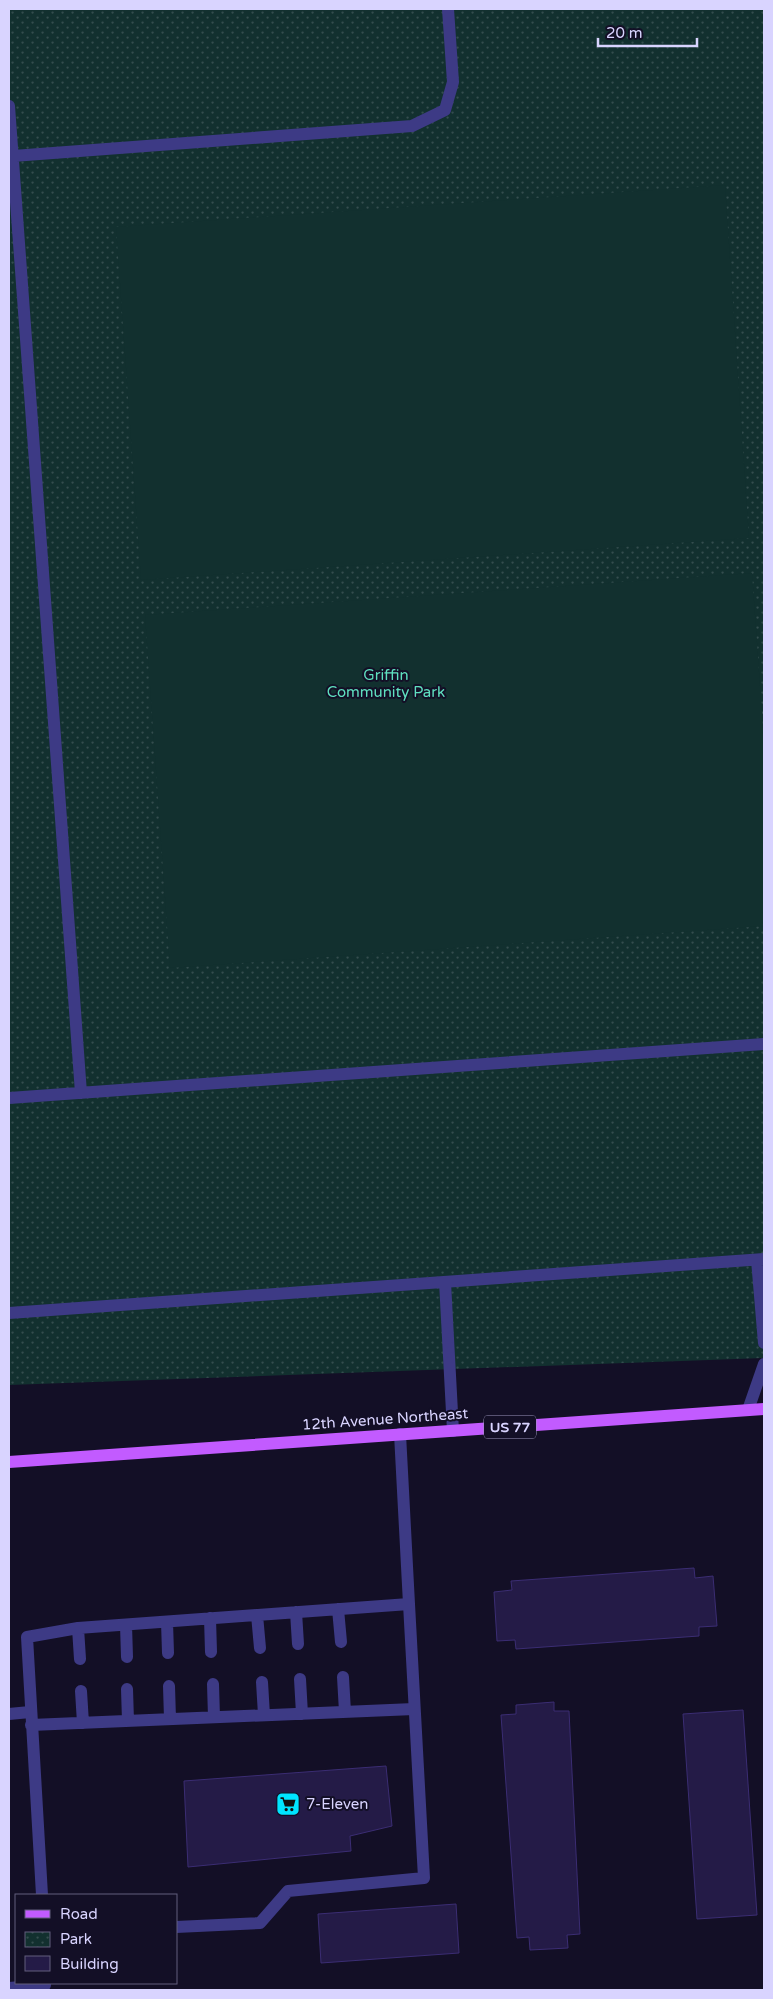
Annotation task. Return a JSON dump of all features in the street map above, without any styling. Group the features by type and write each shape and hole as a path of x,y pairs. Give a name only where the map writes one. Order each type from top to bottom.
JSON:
{"main road":[{"name":"12th Avenue Northeast","path":"9,1462 764,1409"}],"lane":[{"path":"12,156 412,126 445,110 453,82 448,9"},
{"path":"9,106 81,1093"},
{"path":"9,1098 764,1044"},
{"path":"9,1313 761,1260 764,1344"},
{"path":"445,1282 454,1431"},
{"path":"748,1410 764,1364"},
{"path":"178,1927 260,1923 288,1892 424,1878 400,1434"},
{"path":"42,1894 26,1637 78,1628 409,1604"},
{"path":"338,1609 341,1642"},
{"path":"296,1612 298,1644"},
{"path":"258,1615 260,1648"},
{"path":"210,1618 211,1652"},
{"path":"167,1622 168,1653"},
{"path":"126,1624 127,1657"},
{"path":"78,1628 80,1659"},
{"path":"343,1677 345,1712"},
{"path":"300,1679 302,1714"},
{"path":"262,1682 264,1715"},
{"path":"213,1684 214,1717"},
{"path":"169,1686 170,1719"},
{"path":"128,1689 128,1721"},
{"path":"82,1691 83,1723"},
{"path":"9,1714 31,1719 83,1723 414,1709"},
{"path":"9,1988 46,1986"}],"green space":[{"name":"Griffin Community Park","path":"9,9 764,9 764,1358 9,1385"},
{"path":"725,185 749,538 141,580 116,227"},
{"path":"752,573 764,742 764,926 170,968 145,615"}],"building":[{"path":"694,1568 695,1578 713,1576 717,1626 699,1627 699,1636 516,1649 515,1640 497,1641 494,1592 512,1590 511,1581"},
{"path":"554,1702 554,1711 569,1711 580,1934 567,1935 568,1948 530,1950 529,1937 517,1938 501,1715 516,1714 516,1705"},
{"path":"743,1710 757,1915 697,1919 683,1714"},
{"name":"7-Eleven","path":"386,1766 392,1826 350,1836 351,1851 188,1867 184,1781"},
{"path":"456,1904 459,1953 321,1963 318,1914"}],"place":[{"name":"7-Eleven","path":"288,1804"}]}
